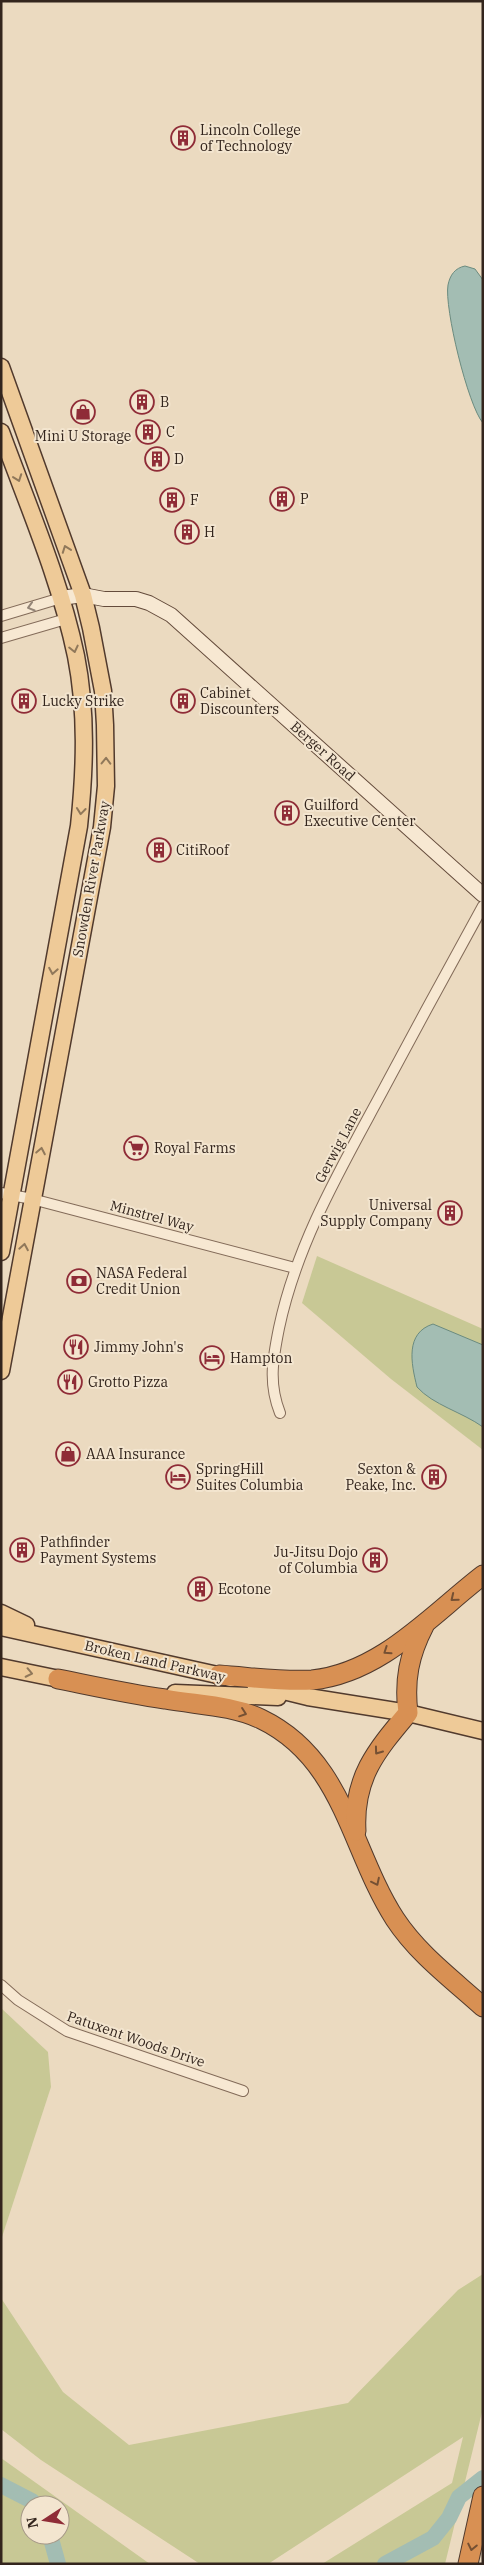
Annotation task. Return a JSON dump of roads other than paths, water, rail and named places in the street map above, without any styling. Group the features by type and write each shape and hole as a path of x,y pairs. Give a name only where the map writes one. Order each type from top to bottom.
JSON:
{"highway":[{"path":"220,1675 292,1681 333,1676 376,1658 426,1622 483,1575"},
{"path":"356,1837 356,1805 364,1772 375,1754 408,1713 406,1686 409,1661 426,1622"},
{"path":"58,1679 166,1700 228,1708 272,1725 298,1742 328,1780 372,1874 396,1919 422,1952 483,2007"},
{"path":"468,2564 483,2496"}],"main road":[{"name":"Snowden River Parkway","path":"1,367 85,603 103,690 106,786 97,853 1,1371"},
{"name":"Snowden River Parkway","path":"1,432 61,598 81,693 84,728 84,786 72,863 6,1194 1,1252"},
{"path":"1,1613 65,1640"},
{"name":"Broken Land Parkway","path":"1,1627 220,1675 308,1697 408,1713 483,1731"},
{"name":"Broken Land Parkway","path":"1,1667 58,1679 165,1692 308,1697"}],"street":[{"name":"Berger Road","path":"61,598 85,603 104,599 136,599 149,602 171,615 483,895"},
{"path":"1,616 61,598"},
{"name":"Berger Road","path":"66,619 85,603"},
{"path":"1,638 66,619"},
{"name":"Gerwig Lane","path":"280,1413 273,1397 272,1367 285,1299 295,1268 318,1211 483,906"},
{"name":"Minstrel Way","path":"6,1194 32,1199 295,1268"},
{"name":"Patuxent Woods Drive","path":"1,1985 30,2009 67,2031 243,2091"}],"waterway":[{"path":"385,2564 433,2538 449,2518 459,2497 483,2478"},
{"path":"1,2485 20,2495"},
{"path":"53,2545 58,2564"}],"place":[{"name":"Lincoln College of Technology","path":"183,138"},
{"name":"B","path":"142,402"},
{"name":"Mini U Storage","path":"83,412"},
{"name":"C","path":"148,432"},
{"name":"D","path":"157,459"},
{"name":"P","path":"282,499"},
{"name":"F","path":"172,500"},
{"name":"H","path":"187,532"},
{"name":"Lucky Strike","path":"24,701"},
{"name":"Cabinet Discounters","path":"183,701"},
{"name":"Guilford Executive Center","path":"287,813"},
{"name":"CitiRoof","path":"159,850"},
{"name":"Royal Farms","path":"136,1148"},
{"name":"Universal Supply Company","path":"450,1213"},
{"name":"NASA Federal Credit Union","path":"79,1281"},
{"name":"Jimmy John's","path":"76,1347"},
{"name":"Hampton","path":"212,1358"},
{"name":"Grotto Pizza","path":"70,1382"},
{"name":"AAA Insurance","path":"68,1454"},
{"name":"SpringHill Suites Columbia","path":"178,1477"},
{"name":"Sexton & Peake, Inc.","path":"434,1477"},
{"name":"Pathfinder Payment Systems","path":"22,1550"},
{"name":"Ju-Jitsu Dojo of Columbia","path":"375,1560"},
{"name":"Ecotone","path":"200,1589"}]}
